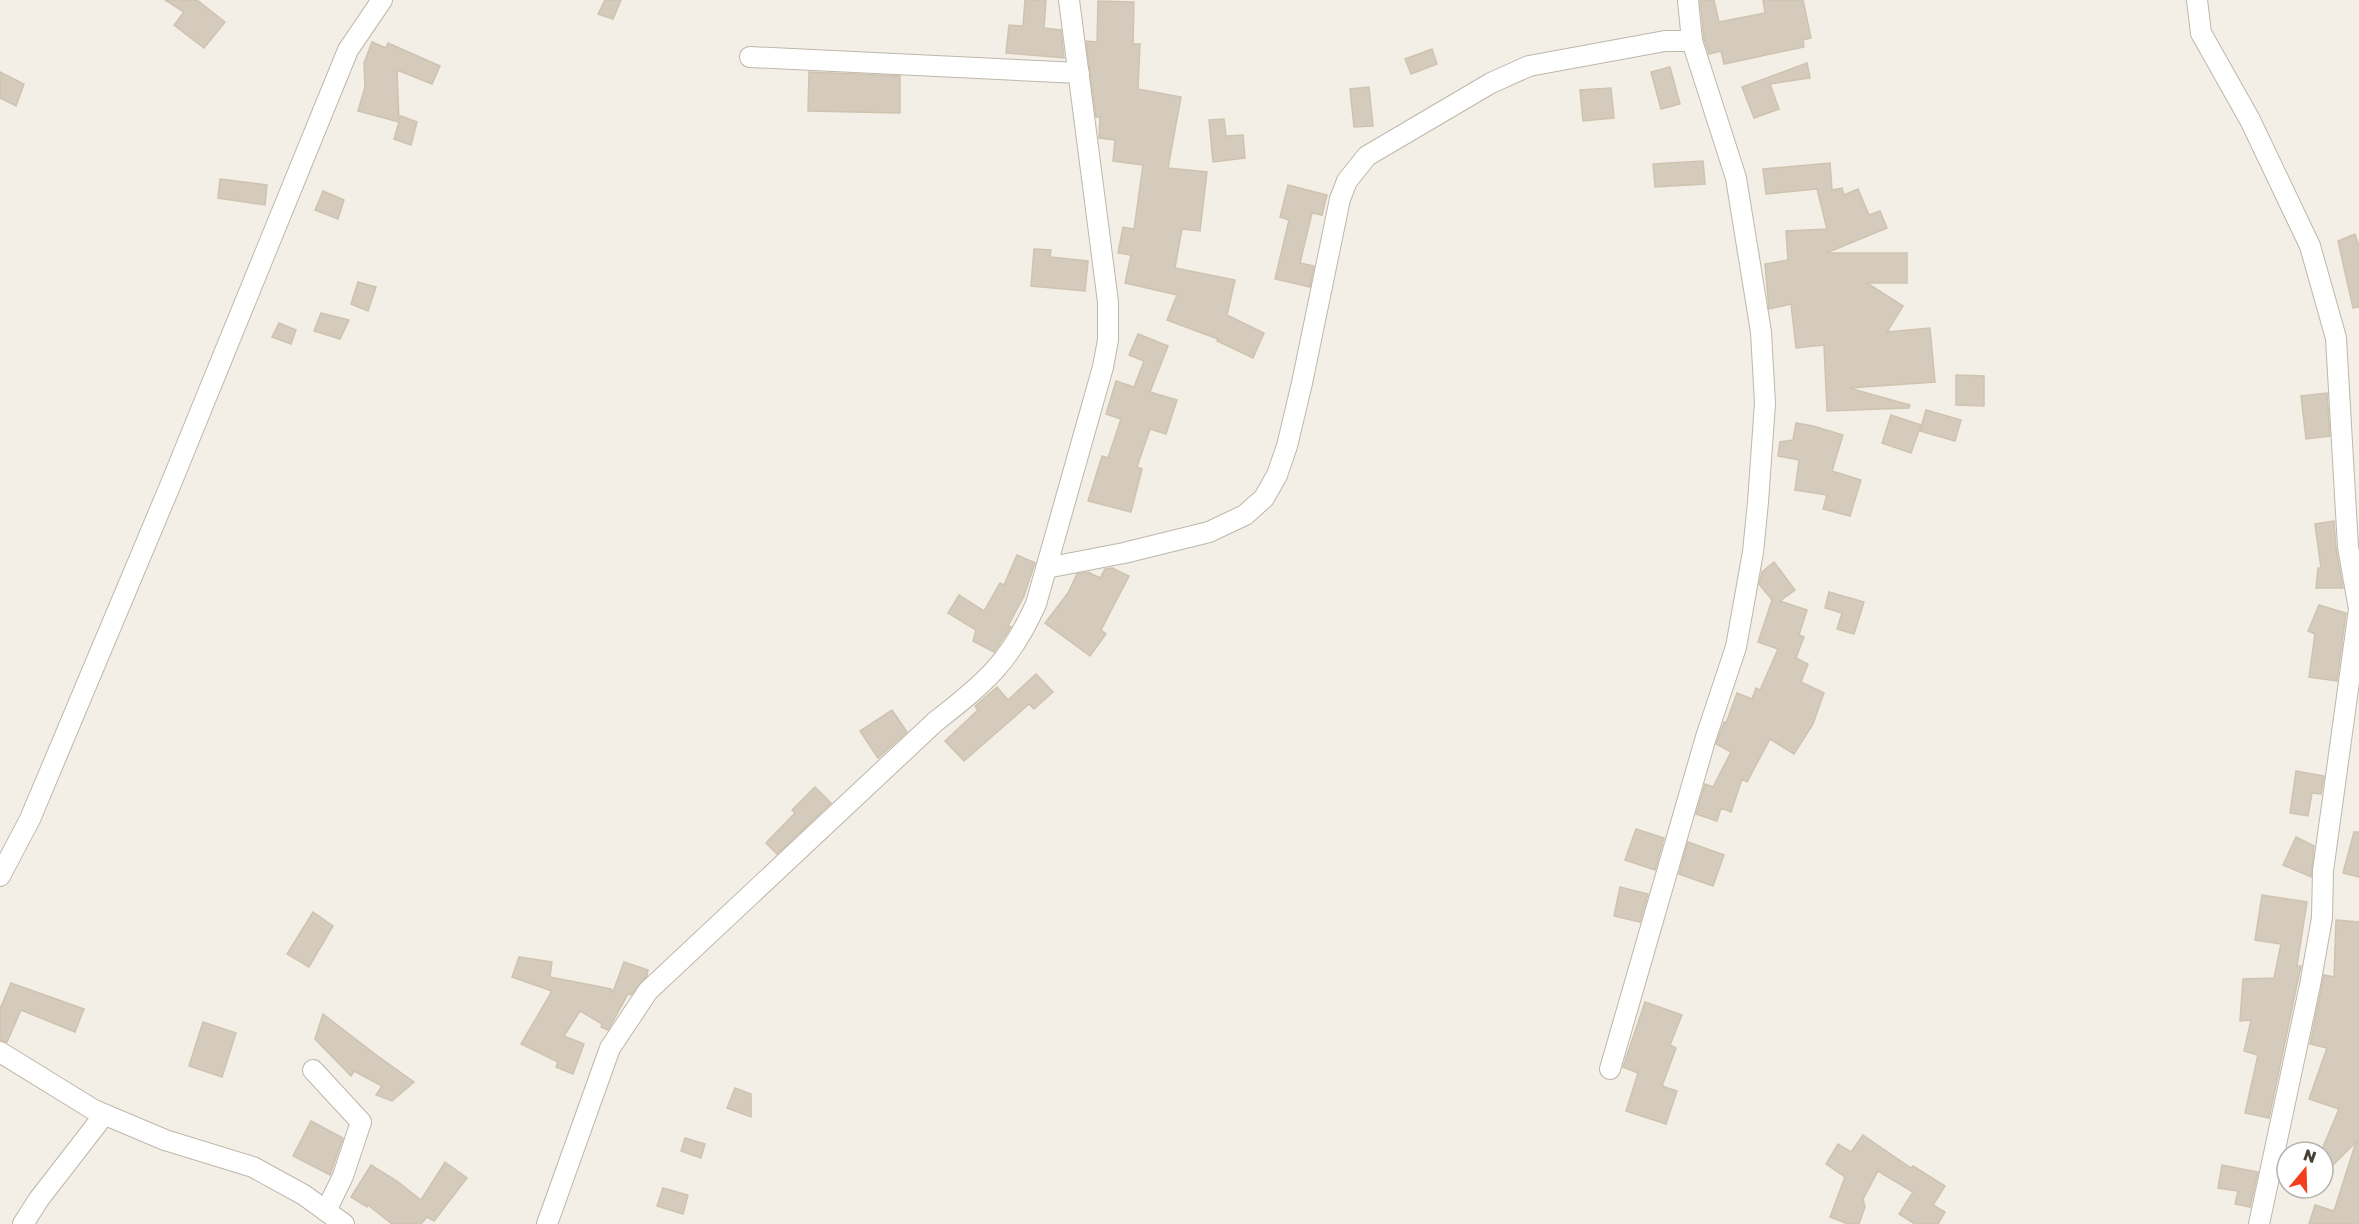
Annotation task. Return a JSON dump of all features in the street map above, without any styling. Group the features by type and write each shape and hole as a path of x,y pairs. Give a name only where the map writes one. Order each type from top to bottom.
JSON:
{"street":[{"path":"0,876 30,819 152,529 348,50 382,0"},
{"path":"547,1224 610,1048 648,991 935,722 979,688 1011,651 1025,629 1036,604 1100,378 1108,340 1108,302 1069,0"},
{"path":"1610,1069 1706,737 1736,647 1753,552 1758,502 1765,404 1761,332 1736,178 1692,41 1688,0"},
{"path":"2197,0 2201,33 2250,120 2310,246 2336,338 2348,547 2359,609 2323,871 2322,918 2259,1224"},
{"path":"1046,568 1125,553 1209,532 1245,515 1264,498 1278,476 1287,446 1340,199 1347,180 1367,156 1491,82 1529,66 1665,41 1692,41"},
{"path":"750,57 1079,73"},
{"path":"0,1052 104,1114 165,1140 253,1167 304,1195 344,1224"},
{"path":"313,1070 361,1122 343,1176 326,1211"},
{"path":"23,1224 39,1199 104,1114"}],"building":[{"path":"165,0 197,0 225,22 204,48 174,25 184,12"},
{"path":"605,0 621,0 613,19 598,14"},
{"path":"1025,0 1046,0 1044,28 1061,30 1064,58 1006,53 1009,25 1023,26"},
{"path":"1700,0 1714,0 1719,22 1765,13 1763,0 1803,0 1811,38 1803,40 1804,47 1724,64 1721,51 1709,54 1704,39"},
{"path":"1098,1 1134,2 1133,44 1140,44 1138,89 1181,97 1168,168 1207,172 1200,231 1182,229 1175,268 1235,280 1227,315 1264,333 1253,358 1217,341 1218,339 1167,320 1177,295 1125,283 1131,255 1118,253 1123,227 1134,229 1143,165 1113,161 1115,140 1099,138 1100,117 1096,117 1086,41 1097,42"},
{"path":"372,42 386,48 388,43 440,66 432,84 397,70 399,120 401,116 417,122 411,145 394,139 399,122 358,111 365,87 364,63"},
{"path":"1432,49 1437,64 1411,74 1405,59"},
{"path":"1807,63 1810,78 1770,84 1779,109 1754,118 1742,87"},
{"path":"1670,67 1680,104 1661,109 1651,72"},
{"path":"0,72 24,84 16,106 0,98"},
{"path":"809,72 900,76 900,113 808,111"},
{"path":"1369,87 1373,126 1354,127 1350,89"},
{"path":"1611,88 1614,118 1583,121 1580,90"},
{"path":"1224,119 1226,136 1243,135 1245,158 1213,162 1209,120"},
{"path":"1703,161 1705,184 1655,187 1653,164"},
{"path":"1830,163 1832,190 1842,188 1844,195 1858,189 1869,215 1880,211 1887,228 1826,253 1907,253 1907,283 1867,283 1903,306 1887,332 1930,328 1935,382 1849,388 1910,405 1909,408 1827,411 1824,345 1796,348 1791,304 1769,309 1765,264 1788,260 1786,231 1827,229 1817,189 1766,194 1763,169"},
{"path":"220,179 267,185 265,205 218,198"},
{"path":"1288,185 1327,195 1322,215 1312,213 1300,263 1314,266 1310,287 1275,279 1289,220 1280,217"},
{"path":"323,191 344,200 338,219 315,210"},
{"path":"2355,234 2359,246 2359,307 2353,308 2338,241"},
{"path":"1034,249 1051,250 1050,257 1088,261 1085,291 1031,286"},
{"path":"358,282 376,287 368,311 351,304"},
{"path":"321,313 349,320 340,339 314,331"},
{"path":"279,323 296,330 291,344 272,337"},
{"path":"1138,334 1168,346 1150,392 1177,400 1166,434 1150,429 1137,467 1142,469 1131,512 1088,501 1102,456 1108,458 1121,419 1106,414 1116,381 1134,387 1144,361 1129,355"},
{"path":"1956,375 1984,376 1984,406 1956,405"},
{"path":"2327,393 2330,436 2306,439 2301,396"},
{"path":"1926,410 1961,420 1955,441 1920,431"},
{"path":"1891,415 1921,425 1911,453 1882,443"},
{"path":"1796,423 1843,435 1832,471 1861,480 1850,516 1823,509 1827,495 1795,490 1799,460 1778,456 1780,442 1793,440"},
{"path":"2334,521 2343,588 2316,588 2318,568 2321,568 2315,524"},
{"path":"1017,555 1035,563 1024,596 1008,626 1011,627 994,652 973,641 976,630 948,613 959,595 984,611 1000,583 1004,585"},
{"path":"1774,562 1795,590 1780,601 1807,610 1799,635 1804,637 1796,658 1808,664 1801,682 1824,693 1813,724 1794,754 1770,739 1747,782 1742,779 1731,812 1721,808 1717,821 1696,814 1705,784 1713,787 1731,752 1716,744 1737,693 1752,699 1756,688 1760,690 1778,649 1758,642 1772,600 1759,584 1762,572"},
{"path":"1112,568 1129,576 1101,630 1106,634 1090,656 1045,623 1068,593 1077,574 1088,572 1100,578 1105,569"},
{"path":"1829,592 1864,602 1854,634 1837,629 1842,613 1825,608"},
{"path":"2319,605 2346,613 2337,681 2309,677 2315,634 2308,631"},
{"path":"1036,674 1053,692 1034,709 1029,704 964,761 945,741 978,710 975,706 997,687 1008,700"},
{"path":"892,710 907,732 878,758 860,731"},
{"path":"2296,771 2324,776 2321,794 2312,793 2308,816 2290,813"},
{"path":"815,787 831,803 777,854 766,843 795,813 792,810"},
{"path":"1636,829 1664,838 1655,870 1625,860"},
{"path":"2354,832 2359,832 2359,877 2343,873"},
{"path":"2296,837 2314,846 2311,877 2283,865"},
{"path":"1688,842 1724,855 1713,886 1679,874"},
{"path":"1620,887 1648,894 1640,922 1614,916"},
{"path":"2262,895 2307,902 2297,966 2301,966 2269,1118 2245,1113 2258,1055 2244,1051 2251,1020 2240,1021 2243,979 2274,978 2281,944 2255,940"},
{"path":"313,912 333,926 309,967 287,954"},
{"path":"2336,920 2359,922 2359,1139 2335,1163 2335,1140 2326,1140 2339,1109 2309,1099 2327,1048 2310,1044 2324,975 2334,977"},
{"path":"519,957 552,962 550,977 611,989 613,992 624,962 648,970 647,976 631,995 628,994 608,1030 580,1011 564,1036 584,1044 573,1074 556,1067 558,1062 521,1044 552,991 512,977"},
{"path":"11,983 84,1009 75,1032 21,1010 7,1042 0,1040 0,1009"},
{"path":"1645,1002 1682,1015 1670,1045 1676,1048 1662,1086 1677,1091 1666,1124 1626,1111 1638,1073 1623,1067"},
{"path":"323,1014 414,1082 392,1101 376,1095 382,1086 354,1071 351,1076 315,1039"},
{"path":"203,1022 236,1033 222,1077 189,1066"},
{"path":"735,1088 751,1094 751,1117 727,1108"},
{"path":"311,1121 343,1138 330,1175 293,1156"},
{"path":"1863,1135 1911,1168 1913,1166 1945,1186 1933,1205 1945,1212 1938,1224 1915,1224 1899,1214 1913,1192 1878,1171 1863,1199 1865,1207 1859,1224 1848,1224 1830,1217 1845,1177 1826,1164 1838,1144 1851,1152"},
{"path":"685,1138 705,1144 701,1158 681,1151"},
{"path":"2356,1142 2359,1142 2359,1224 2309,1224 2315,1205 2334,1211"},
{"path":"445,1162 467,1178 434,1221 427,1217 421,1224 392,1224 368,1205 367,1207 351,1197 371,1165 397,1181 421,1200"},
{"path":"2222,1165 2258,1172 2250,1207 2235,1204 2238,1191 2218,1188"},
{"path":"663,1188 688,1195 683,1214 657,1206"}]}
